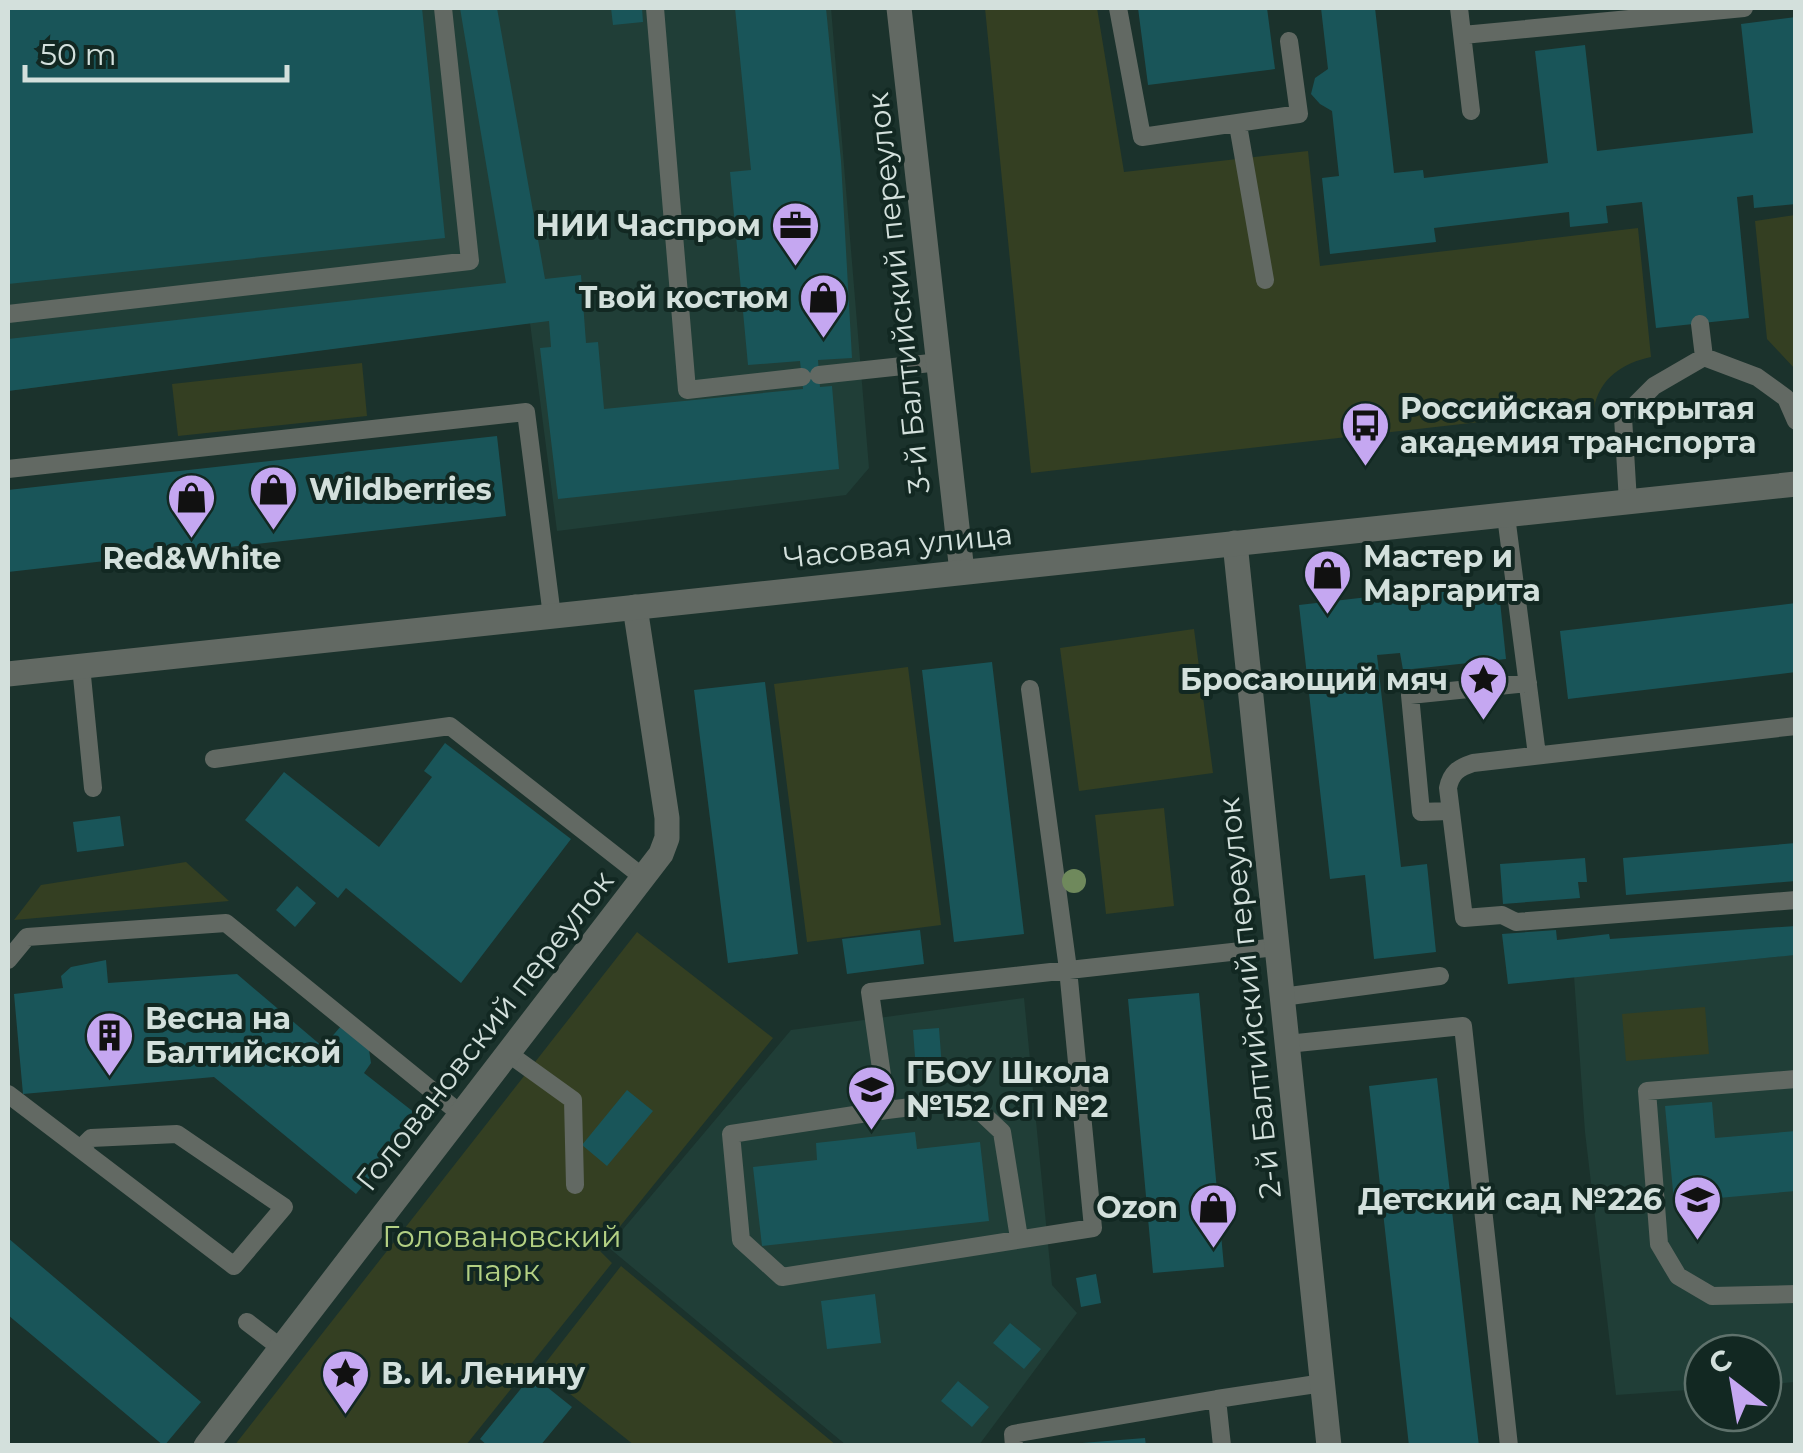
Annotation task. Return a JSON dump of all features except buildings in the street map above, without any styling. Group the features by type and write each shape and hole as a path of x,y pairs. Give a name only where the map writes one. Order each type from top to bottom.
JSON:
{"street":[{"name":"3-й Балтийский переулок","path":"899,8 962,572"},
{"name":"Часовая улица","path":"8,674 1796,484"},
{"name":"2-й Балтийский переулок","path":"1235,544 1329,1446"},
{"name":"Головановский переулок","path":"206,1446 660,854 667,838 667,818 635,607"}],"lane":[{"path":"8,314 470,261 443,8"},
{"path":"655,8 687,390 940,362"},
{"path":"1118,8 1142,137 1299,114 1289,41"},
{"path":"1460,8 1471,111"},
{"path":"1462,35 1744,8"},
{"path":"1238,125 1265,280"},
{"path":"1700,324 1704,358"},
{"path":"1628,502 1623,417 1654,386 1704,358 1758,377 1786,398 1796,421"},
{"path":"8,469 526,412 552,616"},
{"path":"1506,516 1537,755"},
{"path":"81,666 93,788"},
{"path":"1449,810 1422,812 1410,695 1528,683"},
{"path":"1019,1238 1002,1132 968,1100 731,1134 740,1240 782,1277 1093,1228 1068,969 1030,690"},
{"path":"214,759 450,726 644,878"},
{"path":"1796,726 1460,767 1451,776 1449,810 1464,918 1502,915 1516,922 1796,900"},
{"path":"8,960 26,937 226,924 462,1114"},
{"path":"887,1110 870,992 1277,948"},
{"path":"1282,997 1440,976"},
{"path":"1287,1044 1464,1026 1509,1446"},
{"path":"509,1054 573,1100 575,1185"},
{"path":"1796,1079 1647,1091 1659,1244 1678,1276 1712,1296 1758,1298 1796,1294"},
{"path":"8,1094 80,1149 234,1266 284,1207 177,1134 91,1138 80,1149"},
{"path":"248,1322 281,1348"},
{"path":"1014,1446 1014,1434 1323,1383"},
{"path":"1217,1399 1222,1446"}],"shaded area":[{"path":"8,8 831,8 869,468 846,495 557,531 530,323 8,391"},
{"name":"Детский сад №226","path":"1795,955 1795,1382 1783,1383 1783,1333 1683,1333 1683,1390 1616,1395 1585,1132 1574,976"},
{"name":"ГБОУ Школа №152 СП №2","path":"1024,998 1052,1285 1077,1313 979,1445 846,1445 608,1247 791,1030"}],"green space":[{"path":"985,8 1097,8 1124,172 1308,151 1320,266 1638,228 1651,357 1614,374 1601,389 1594,409 1031,473"},
{"path":"1796,215 1795,369 1767,339 1755,221"},
{"path":"362,363 367,416 178,436 172,384"},
{"path":"1194,629 1213,773 1079,791 1060,648"},
{"path":"908,667 941,925 807,942 774,684"},
{"path":"1164,808 1174,906 1106,914 1095,815"},
{"path":"186,862 229,901 14,920 41,885"},
{"name":"Головановский парк","path":"637,932 773,1038 600,1251 612,1263 466,1445 234,1446"},
{"path":"1705,1007 1709,1054 1626,1061 1622,1014"},
{"path":"621,1266 836,1445 634,1445 540,1370"}],"place":[{"name":"НИИ Часпром","path":"796,268"},
{"name":"Твой костюм","path":"824,340"},
{"name":"Российская открытая академия транспорта","path":"1365,468"},
{"name":"Wildberries","path":"274,532"},
{"name":"Red&White","path":"192,540"},
{"name":"Мастер и Маргарита","path":"1328,616"},
{"name":"Бросающий мяч","path":"1483,722"},
{"name":"Весна на Балтийской","path":"110,1078"},
{"name":"ГБОУ Школа №152 СП №2","path":"871,1132"},
{"name":"Детский сад №226","path":"1697,1242"},
{"name":"Ozon","path":"1213,1250"},
{"name":"В. И. Ленину","path":"346,1416"}]}
